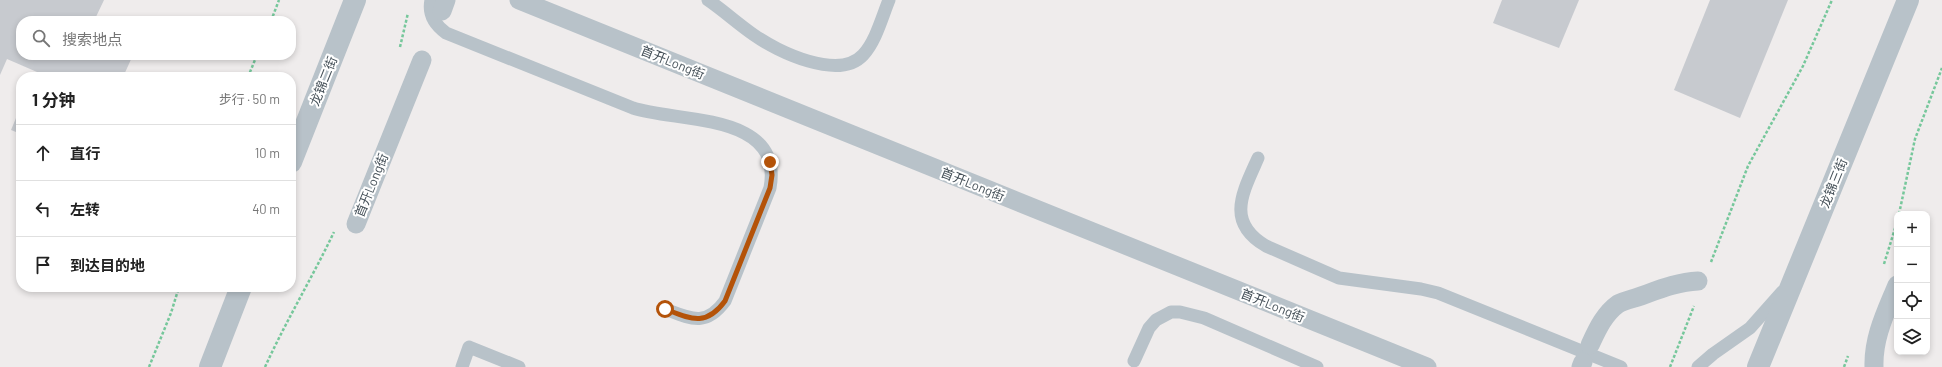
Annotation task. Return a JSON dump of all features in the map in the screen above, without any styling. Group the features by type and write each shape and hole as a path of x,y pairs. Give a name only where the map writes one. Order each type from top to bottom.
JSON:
{"street":[{"name":"龙锦二街","path":"296,149 355,0"},
{"name":"首开Long街","path":"519,0 1426,367"},
{"name":"龙锦三街","path":"1758,367 1908,0"},
{"name":"首开Long街","path":"356,224 410,78 422,60"},
{"path":"1590,345 1607,314 1619,304 1703,275"},
{"path":"210,367 239,292"},
{"path":"1874,367 1874,353 1878,331 1894,292"}],"lane":[{"path":"708,0 765,42 823,66 837,66 851,63 863,56 871,44 889,0"},
{"path":"440,4 433,19 436,24 446,32 633,108 654,114 720,123 732,127 747,134 764,151 770,162 772,175 770,188 725,301 718,311 708,317 698,320 665,309"},
{"path":"1258,158 1243,192 1240,205 1242,218 1248,230 1256,240 1266,246 1339,278 1421,289 1438,293 1621,367"},
{"path":"1690,367 1713,354 1750,328 1773,304 1792,278 1811,238"},
{"path":"1134,361 1149,328 1156,320 1171,312 1180,312 1204,318 1317,367"},
{"path":"462,367 469,347 520,367"},
{"path":"1698,367 1713,354"}],"path":[{"path":"273,16 279,0"},
{"path":"1703,275 1748,166 1803,66 1832,0"},
{"path":"250,72 255,60"},
{"path":"1900,211 1915,139 1942,68"},
{"path":"149,367 171,313 177,292"},
{"path":"1670,367 1695,304"}],"building":[{"path":"0,0 104,0 96,16 16,16 16,60 131,60 125,72 37,72 7,59 0,75"},
{"path":"1502,0 1579,0 1559,48 1493,23"},
{"path":"1710,0 1788,0 1740,118 1674,90"},
{"path":"16,118 16,132 11,130"}],"route":[{"path":"665,309 698,320 708,317 718,311 725,301 770,188 772,175 770,162"}]}
